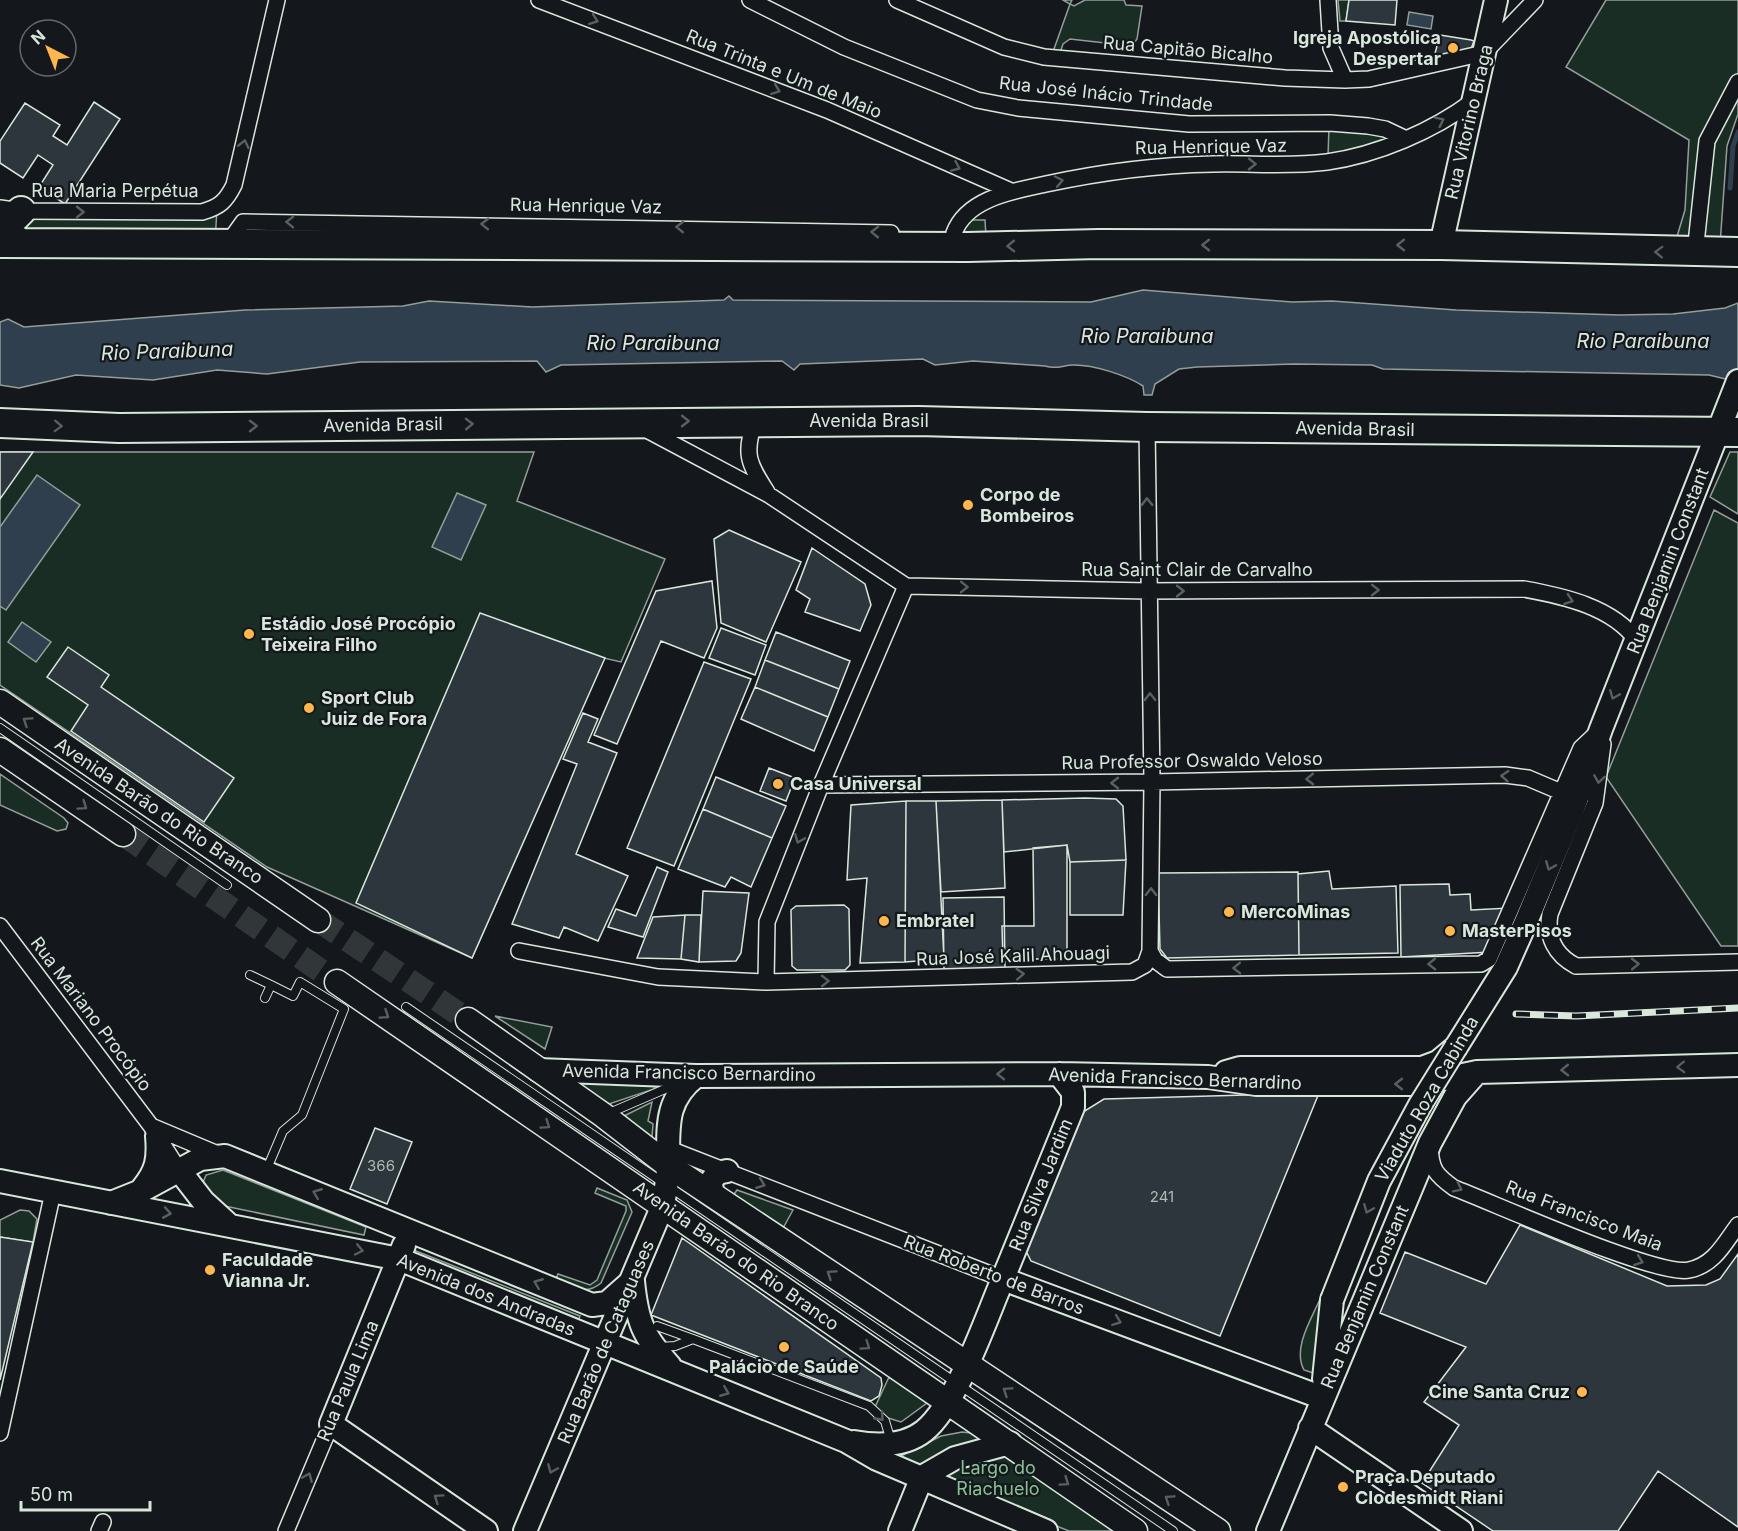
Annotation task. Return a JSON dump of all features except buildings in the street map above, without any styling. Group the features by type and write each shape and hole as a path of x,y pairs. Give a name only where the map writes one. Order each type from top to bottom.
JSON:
{"highway":[{"path":"9,224 228,243 961,240 1098,244 1441,245 1738,252"},
{"name":"Avenida Brasil","path":"0,423 118,428 918,421 1147,427 1728,431"}],"main road":[{"name":"Rua Vitorino Braga","path":"1441,245 1496,0"},
{"name":"Rua Benjamin Constant","path":"1572,812 1602,725 1728,431 1734,391"},
{"name":"Avenida Barão do Rio Branco","path":"0,702 318,920"},
{"name":"Avenida Barão do Rio Branco","path":"0,750 123,834"},
{"name":"Viaduto Roza Cabinda","path":"1323,1398 1332,1300 1379,1181 1420,1105 1506,967 1572,812"},
{"name":"Avenida Barão do Rio Branco","path":"337,982 666,1175 957,1383 1218,1531"},
{"name":"Avenida Barão do Rio Branco","path":"468,1020 603,1116 666,1175 714,1196 957,1383 1010,1443 1135,1531"},
{"path":"1209,1077 1240,1068 1422,1068 1438,1062 1456,1047"},
{"name":"Avenida Francisco Bernardino","path":"538,1070 696,1076 1059,1074 1209,1077 1256,1084 1420,1084 1477,1072 1738,1065"},
{"name":"Rua Benjamin Constant","path":"1268,1531 1430,1143 1455,1097 1477,1072"},
{"name":"Rua Silva Jardim","path":"957,1383 1003,1279 1073,1107 1073,1092 1059,1074"},
{"name":"Rua Barão de Cataguases","path":"525,1531 633,1280 666,1175 671,1109 684,1086 696,1076"},
{"path":"141,1191 153,1176 159,1159 154,1131"},
{"path":"110,1203 141,1191 200,1159 225,1156"},
{"name":"Avenida dos Andradas","path":"225,1156 592,1305 607,1303 633,1280"},
{"path":"179,1170 203,1202 227,1223"},
{"path":"714,1196 710,1183 717,1173 727,1171"},
{"name":"Avenida dos Andradas","path":"0,1181 227,1223 399,1259 846,1441 877,1459 1046,1531"},
{"name":"Rua Paula Lima","path":"331,1424 410,1231"},
{"name":"Rua Roberto de Barros","path":"1003,1279 1323,1398"},
{"path":"633,1280 637,1317 654,1336 675,1371"},
{"name":"Avenida dos Andradas","path":"846,1441 892,1444 924,1431 957,1383"},
{"path":"331,1424 486,1531"},
{"path":"1311,1428 1461,1531"},
{"path":"900,1531 922,1477 955,1458 1010,1443"}],"street":[{"name":"Rua Maria Perpétua","path":"9,224 202,212 217,208 227,199 234,185 278,0"},
{"name":"Rua Trinta e Um de Maio","path":"539,0 827,110 1011,191"},
{"name":"Rua José Inácio Trindade","path":"750,0 844,47 977,100 1018,108 1189,124 1330,123 1368,126 1385,129 1404,138"},
{"name":"Rua Capitão Bicalho","path":"897,0 1004,47 1044,57 1285,78 1345,80 1370,79 1484,53"},
{"path":"1328,0 1331,48 1345,80"},
{"path":"1484,53 1535,0"},
{"path":"1695,252 1707,141 1738,81"},
{"name":"Rua Henrique Vaz","path":"961,240 959,220 984,203 1011,191 1110,170 1149,166 1298,165 1329,161 1374,150 1404,138 1458,112 1473,101"},
{"path":"755,421 747,445 750,466 769,495"},
{"path":"632,422 769,495 906,586 821,785 767,922 766,982"},
{"path":"1147,427 1152,782 1150,951"},
{"name":"Rua Saint Clair de Carvalho","path":"906,586 1148,591 1524,589 1571,600 1615,619 1628,629 1637,641"},
{"name":"Rua Benjamin Constant","path":"1150,951 1155,960 1167,969 1481,964 1489,959 1581,748 1602,725"},
{"name":"Rua Benjamin Constant","path":"1602,725 1603,750 1595,803 1550,914 1548,927 1556,950 1565,960 1576,966 1738,962"},
{"name":"Rua Professor Oswaldo Veloso","path":"821,785 1152,782 1505,775 1528,778 1561,792"},
{"name":"Rua Mariano Procópio","path":"0,926 154,1131 179,1170"},
{"name":"Rua José Kalil Ahouagi","path":"519,951 658,977 766,982 1132,972 1145,965 1150,951"},
{"path":"154,1131 225,1156"},
{"name":"Rua Francisco Maia","path":"1430,1143 1430,1160 1437,1176 1454,1188 1649,1264 1688,1270 1712,1260 1738,1225"},
{"name":"Rua Roberto de Barros","path":"666,1175 727,1171 1003,1279"},
{"path":"0,1433 53,1192"},
{"name":"Rua Paula Lima","path":"286,1531 331,1424"}],"lane":[{"name":"Avenida Barão do Rio Branco","path":"0,728 227,885"},
{"path":"250,975 293,996 300,982 344,1010 302,1115 283,1131 266,1173"},
{"path":"265,998 271,985"},
{"name":"Avenida Barão do Rio Branco","path":"406,1007 567,1115 666,1175"},
{"path":"567,1115 603,1116 696,1076"},
{"path":"654,1336 665,1348 693,1339"},
{"path":"654,1336 693,1339 869,1406 885,1421 892,1444"},
{"name":"Avenida Barão do Rio Branco","path":"957,1383 1173,1531"}],"green space":[{"path":"1085,0 1124,0 1126,5 1142,6 1137,39 1132,46 1070,39 1063,44 1060,53 1055,52 1054,49 1070,4 1074,6"},
{"path":"1338,0 1349,0 1346,21 1340,21"},
{"path":"1606,0 1738,0 1738,114 1727,146 1720,245 1675,243 1685,210 1689,140 1566,67"},
{"path":"1329,127 1398,138 1328,156"},
{"path":"217,208 215,243 22,243 21,211"},
{"path":"971,220 985,220 986,237 970,238 964,230"},
{"name":"Sport Club Juiz de Fora","path":"0,452 534,452 517,501 665,559 621,662 604,658 472,958 267,867 0,685"},
{"path":"1730,452 1738,452 1738,514 1710,497"},
{"path":"1714,510 1738,523 1738,946 1721,946 1606,777"},
{"path":"0,774 64,818 68,823 66,829 57,831 0,805"},
{"path":"495,1016 552,1027 545,1049"},
{"path":"657,1082 654,1089 609,1104 575,1083"},
{"path":"652,1102 648,1121 653,1124 652,1137 624,1116"},
{"path":"223,1170 366,1227 364,1235 215,1204 202,1185 206,1175"},
{"path":"597,1188 627,1200 632,1212 601,1283 590,1289 573,1288 555,1281 558,1274 590,1285 597,1280 626,1211 626,1206 595,1193"},
{"path":"737,1190 793,1210 782,1230 732,1197"},
{"path":"20,1210 29,1211 37,1219 33,1242 0,1237 0,1220"},
{"path":"416,1251 580,1316 579,1319 414,1254"},
{"path":"1321,1297 1316,1374 1304,1370 1300,1352 1305,1333"},
{"path":"889,1377 927,1403 901,1422 885,1417 875,1407"},
{"path":"962,1432 971,1433 990,1445 917,1471 899,1457 941,1436"},
{"name":"Largo do Riachuelo","path":"1003,1455 1115,1531 1069,1531 938,1479 952,1468"}],"water":[{"path":"1409,12 1433,16 1431,29 1407,25"},
{"name":"Rio Paraibuna","path":"1143,290 1292,302 1332,301 1456,310 1619,315 1673,314 1725,308 1738,303 1738,382 1709,375 1383,369 1372,365 1294,364 1179,369 1155,384 1152,395 1144,395 1143,386 1136,382 1091,367 1074,365 1053,368 973,361 935,365 923,359 800,364 794,370 782,361 561,365 546,372 537,361 360,362 267,374 217,370 153,380 76,375 19,388 0,385 0,322 8,319 24,327 245,310 403,306 429,301 532,307 724,300 729,296 733,300 1091,302"},
{"path":"37,475 80,505 6,610 0,606 0,527"},
{"path":"457,493 486,505 461,560 432,547"},
{"path":"22,622 51,642 36,662 8,642"}],"waterway":[{"path":"1730,188 1733,146 1738,132"}],"tunnel":[{"path":"123,834 337,982"},
{"path":"318,920 468,1020"}],"railway":[{"path":"1516,1014 1576,1016 1738,1008"}],"place":[{"name":"Igreja Apostólica Despertar","path":"1453,48"},
{"name":"Corpo de Bombeiros","path":"968,505"},
{"name":"Estádio José Procópio Teixeira Filho","path":"249,634"},
{"name":"Sport Club Juiz de Fora","path":"309,708"},
{"name":"Casa Universal","path":"778,784"},
{"name":"MercoMinas","path":"1229,912"},
{"name":"Embratel","path":"884,921"},
{"name":"MasterPisos","path":"1450,931"},
{"name":"Faculdade Vianna Jr.","path":"210,1270"},
{"name":"Palácio de Saúde","path":"784,1347"},
{"name":"Cine Santa Cruz","path":"1582,1392"},
{"name":"Praça Deputado Clodesmidt Riani","path":"1343,1487"}]}
